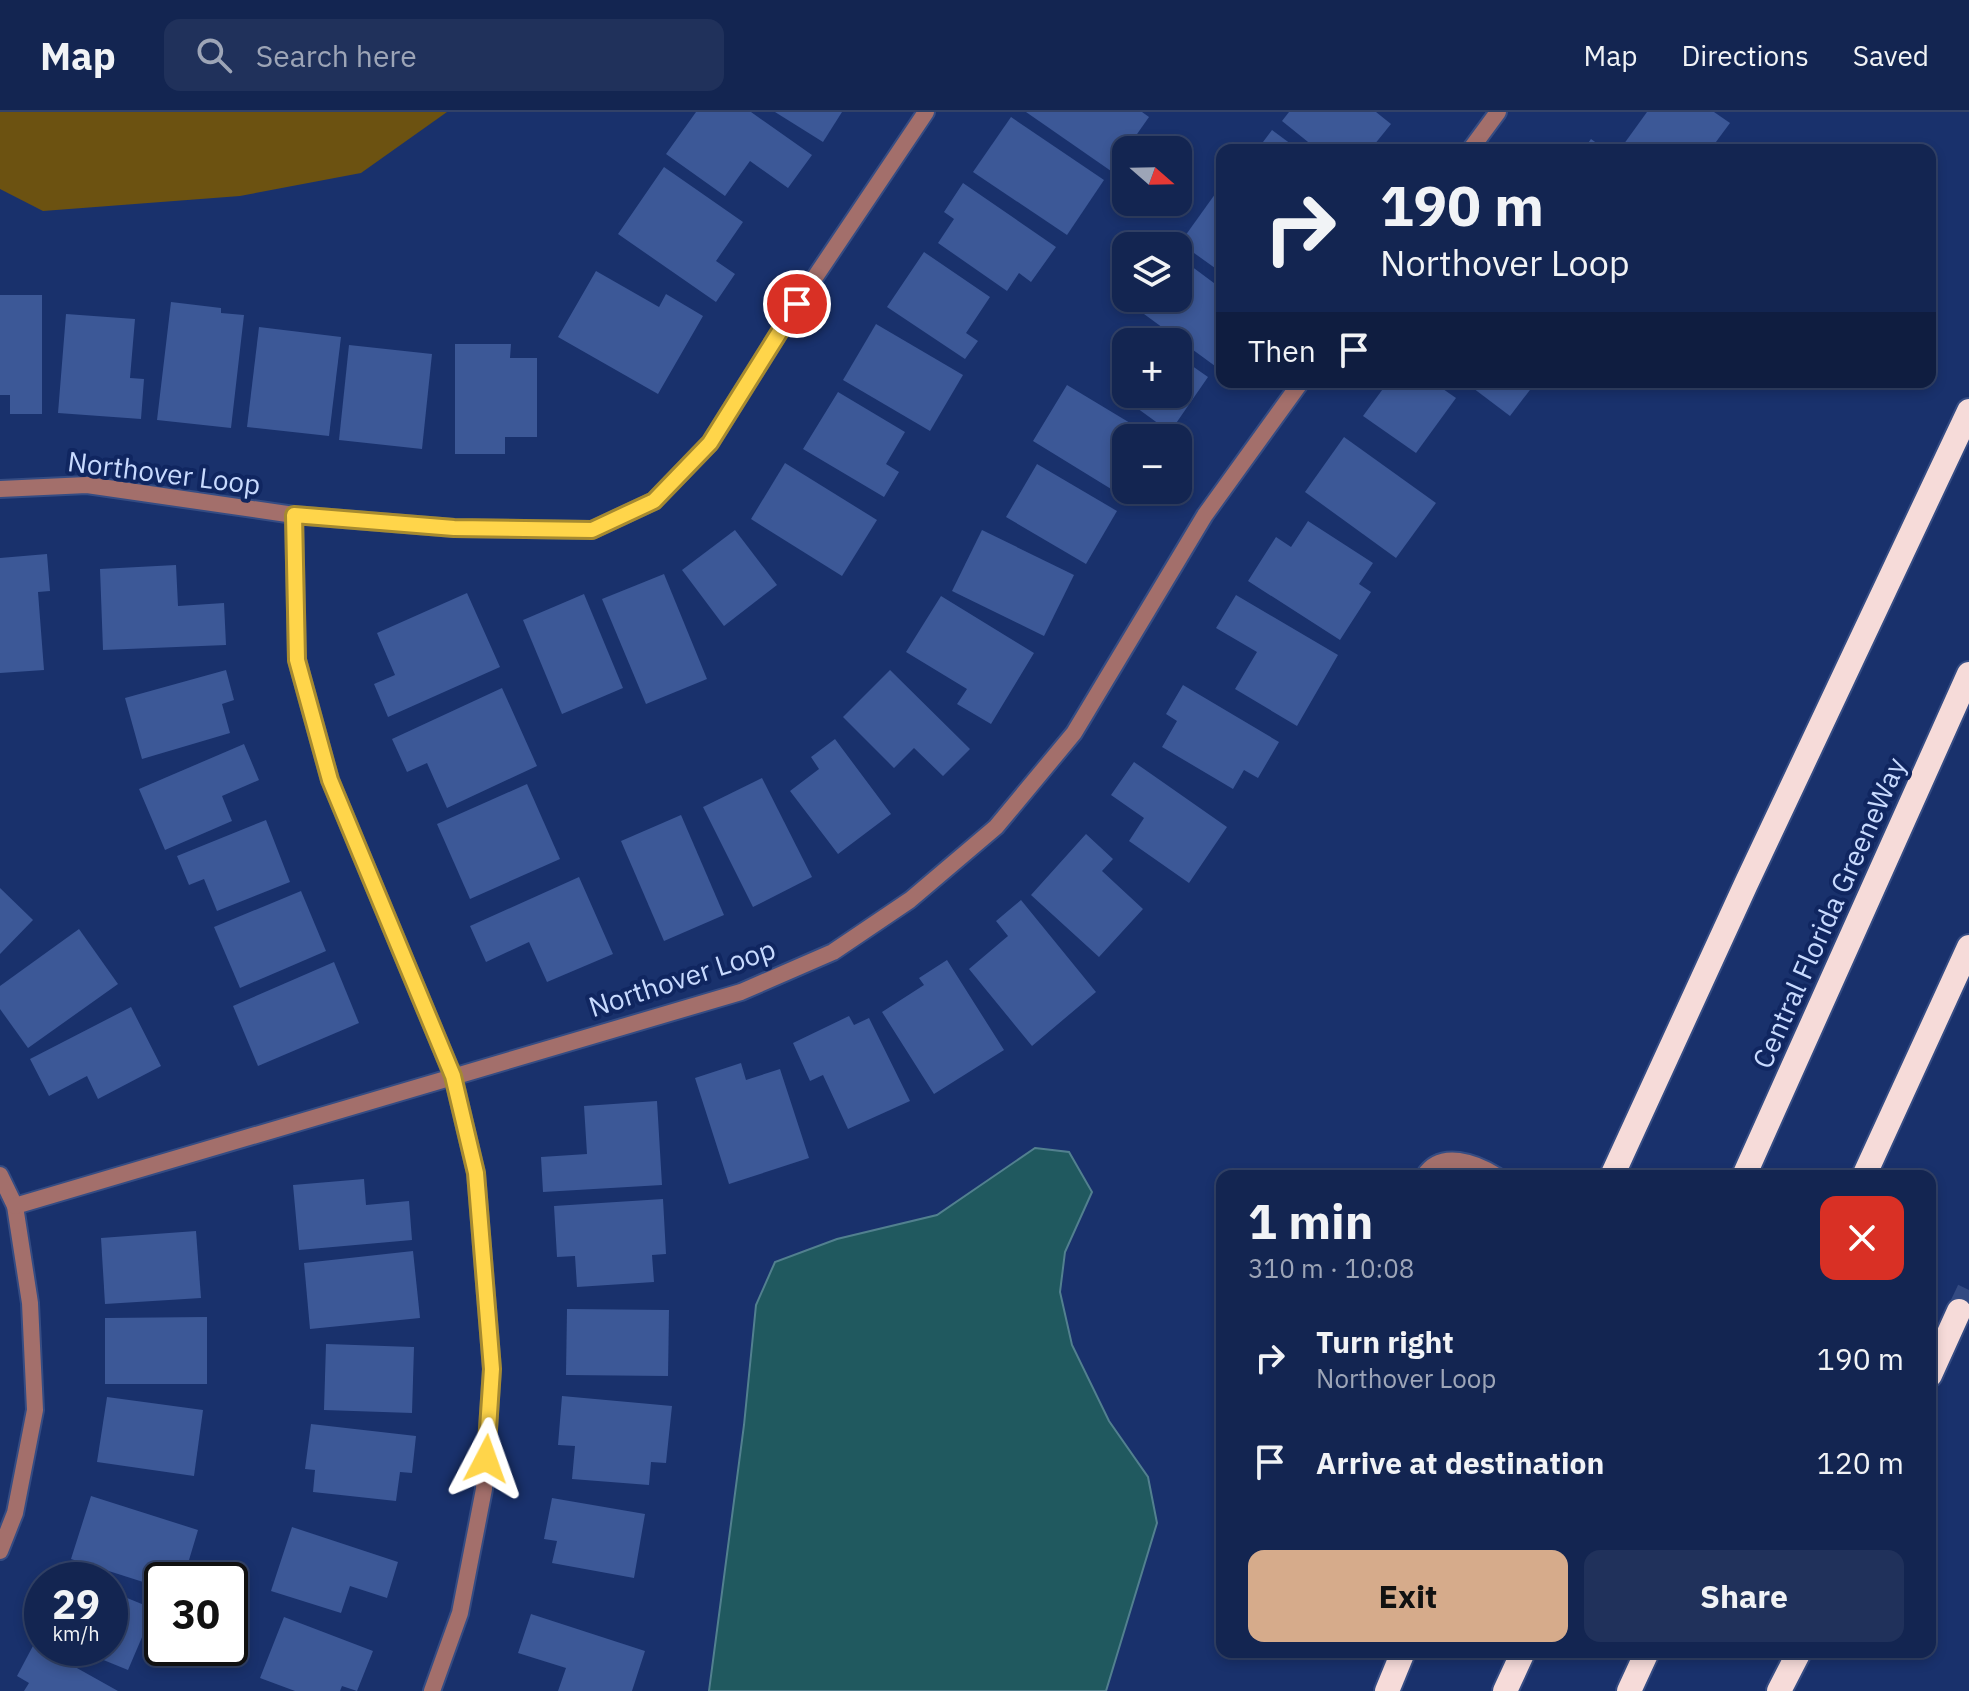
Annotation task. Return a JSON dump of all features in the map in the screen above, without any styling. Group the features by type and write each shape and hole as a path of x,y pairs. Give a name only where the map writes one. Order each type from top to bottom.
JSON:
{"highway":[{"path":"1615,1170 1969,411"},
{"name":"Central Florida GreeneWay","path":"1747,1170 1969,674"},
{"path":"1867,1170 1969,947"},
{"path":"1936,1362 1959,1311"},
{"path":"1387,1691 1401,1658"},
{"path":"1505,1691 1520,1658"},
{"path":"1629,1691 1644,1658"},
{"path":"1779,1691 1796,1658"}],"street":[{"name":"Northover Loop","path":"0,489 87,485 294,515 454,528 592,530 654,501 710,443 797,304 926,112"},
{"path":"1474,144 1498,112"},
{"name":"Northover Loop","path":"15,1206 741,992 833,952 910,900 996,827 1074,733 1205,515 1297,388"},
{"path":"294,515 297,660 330,780 453,1076 476,1173 492,1369 484,1489 460,1613 432,1691"},
{"path":"1428,1170 1454,1160 1475,1163 1487,1170"},
{"path":"0,1175 15,1206 30,1303 35,1410 15,1513 0,1551"}],"shaded area":[{"path":"0,112 447,112 361,173 240,196 43,211 0,189"},
{"path":"1035,1148 1069,1152 1092,1192 1065,1252 1060,1292 1072,1345 1109,1421 1148,1477 1157,1523 1106,1691 709,1691 744,1425 756,1305 775,1262 837,1239 937,1215"}],"building":[{"path":"696,112 751,112 812,155 788,188 750,161 725,196 666,154"},
{"path":"775,112 842,112 823,142"},
{"path":"1026,112 1142,112 1149,117 1136,136 1112,136 1111,171"},
{"path":"1289,112 1376,112 1391,124 1375,144 1311,144 1282,121"},
{"path":"1647,112 1714,112 1730,123 1714,144 1624,144"},
{"path":"1011,117 1104,180 1067,235 973,172"},
{"path":"1272,130 1291,144 1262,144"},
{"path":"664,167 743,222 716,261 735,274 716,302 618,234"},
{"path":"963,183 1056,247 1031,282 1019,273 1007,291 938,243 954,219 944,212"},
{"path":"1216,193 1216,269 1192,252 1192,232 1188,232"},
{"path":"924,252 990,297 966,333 978,341 965,359 887,307"},
{"path":"1192,267 1216,285 1215,366 1192,349 1192,328 1163,328 1144,314 1192,312"},
{"path":"596,271 659,307 666,294 703,316 658,394 558,337"},
{"path":"0,295 42,295 42,414 10,414 10,395 0,395"},
{"path":"171,302 221,308 221,313 244,315 231,428 157,420"},
{"path":"66,314 135,319 130,378 144,379 141,419 58,413"},
{"path":"876,324 963,375 930,431 843,380"},
{"path":"259,327 341,337 329,436 247,427"},
{"path":"455,344 511,344 510,358 537,358 537,437 505,437 505,454 455,454"},
{"path":"349,345 432,354 422,449 339,440"},
{"path":"1192,366 1208,377 1192,400"},
{"path":"1067,385 1132,424 1112,424 1112,490 1033,441"},
{"path":"1384,388 1442,388 1456,398 1416,453 1363,416"},
{"path":"1473,388 1531,388 1510,416"},
{"path":"838,392 905,432 886,464 899,472 884,497 803,449"},
{"path":"1137,408 1187,408 1176,424 1159,424"},
{"path":"1344,437 1436,503 1396,558 1305,492"},
{"path":"785,463 877,520 842,576 751,519"},
{"path":"1037,464 1117,511 1086,564 1006,517"},
{"path":"1308,521 1373,563 1359,584 1371,592 1340,640 1248,581 1276,537 1291,547"},
{"path":"735,530 777,585 724,626 682,570"},
{"path":"982,530 1074,575 1044,636 952,591"},
{"path":"47,554 50,591 38,592 44,670 0,673 0,558"},
{"path":"176,565 178,606 224,603 226,645 103,650 100,569"},
{"path":"664,574 707,679 646,704 602,599"},
{"path":"467,593 500,667 388,717 374,684 395,675 377,633"},
{"path":"584,594 623,688 562,714 523,620"},
{"path":"1236,595 1338,655 1297,726 1235,689 1257,652 1216,628"},
{"path":"941,596 1034,653 991,724 957,704 967,689 906,652"},
{"path":"226,670 234,700 222,704 230,733 142,759 125,698"},
{"path":"890,670 970,749 943,776 914,748 894,768 843,717"},
{"path":"1183,685 1279,742 1258,778 1244,770 1233,789 1162,747 1177,721 1166,714"},
{"path":"502,688 537,766 447,808 427,763 407,772 392,739"},
{"path":"835,739 891,814 838,854 790,791 819,769 811,757"},
{"path":"244,744 259,780 222,796 232,821 165,850 139,789"},
{"path":"1134,762 1227,827 1189,883 1129,841 1144,818 1111,795"},
{"path":"762,778 812,877 753,907 703,807"},
{"path":"527,784 560,859 470,899 437,824"},
{"path":"681,815 724,915 664,941 621,841"},
{"path":"266,820 290,882 217,911 204,879 189,885 177,856"},
{"path":"1086,834 1113,859 1102,871 1143,909 1099,957 1031,895"},
{"path":"579,877 613,954 547,982 529,942 486,962 470,926"},
{"path":"0,888 33,920 0,954"},
{"path":"301,891 326,951 240,988 214,927"},
{"path":"1021,900 1096,992 1032,1046 969,969 1008,936 996,921"},
{"path":"79,929 118,984 28,1048 0,1009 0,986"},
{"path":"947,960 1004,1050 934,1094 882,1012 924,985 919,978"},
{"path":"334,962 359,1023 258,1066 233,1006"},
{"path":"131,1007 161,1066 98,1099 87,1076 49,1096 30,1059"},
{"path":"849,1016 854,1025 869,1018 910,1101 848,1129 823,1075 810,1081 793,1043"},
{"path":"741,1063 746,1080 780,1069 809,1158 729,1184 695,1078"},
{"path":"657,1101 662,1185 543,1192 541,1157 587,1154 584,1106"},
{"path":"364,1179 366,1205 409,1201 412,1240 299,1250 293,1185"},
{"path":"663,1199 666,1254 652,1255 654,1282 577,1287 575,1256 557,1257 554,1206"},
{"path":"196,1231 201,1298 105,1304 101,1238"},
{"path":"413,1251 420,1318 310,1329 304,1263"},
{"path":"567,1309 669,1310 668,1376 566,1375"},
{"path":"207,1317 207,1384 105,1384 105,1318"},
{"path":"326,1344 414,1347 412,1413 324,1410"},
{"path":"562,1396 672,1406 666,1463 651,1462 649,1485 572,1479 575,1446 558,1445"},
{"path":"107,1397 203,1410 194,1476 97,1462"},
{"path":"311,1424 416,1436 412,1473 400,1472 396,1501 313,1492 315,1470 305,1469"},
{"path":"91,1496 198,1530 188,1562 144,1562 144,1582 128,1577 128,1562 80,1562 71,1559"},
{"path":"552,1498 645,1514 634,1578 552,1563 557,1541 544,1539"},
{"path":"292,1527 398,1562 387,1598 350,1586 341,1613 271,1591"},
{"path":"128,1598 144,1605 144,1632 128,1670 118,1666 128,1666"},
{"path":"531,1614 645,1651 632,1691 558,1691 566,1668 518,1653"},
{"path":"284,1617 373,1651 357,1691 342,1686 340,1691 295,1691 260,1678"},
{"path":"24,1663 24,1666 73,1666 118,1691 24,1691 29,1683 17,1676"}],"tunnel":[{"path":"1959,1311 1969,1290"}],"route":[{"path":"486,1459 492,1369 476,1173 453,1076 330,780 297,660 294,515 454,528 592,530 654,501 710,443 797,304"}]}
